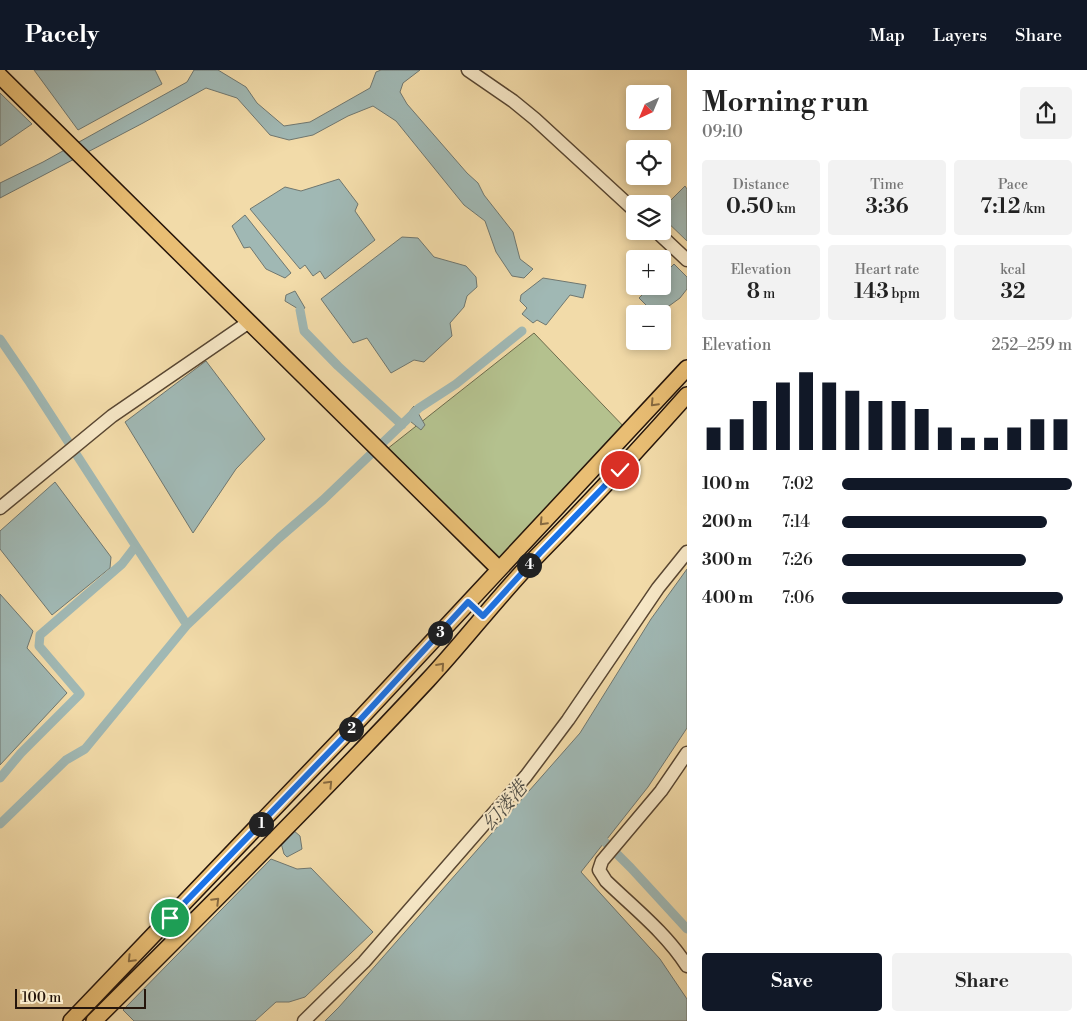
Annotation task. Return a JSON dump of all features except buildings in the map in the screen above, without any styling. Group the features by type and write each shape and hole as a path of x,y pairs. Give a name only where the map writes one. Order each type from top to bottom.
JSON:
{"main road":[{"path":"0,76 499,569"},
{"path":"71,1021 358,722 687,368"},
{"path":"101,1019 273,843 428,680 540,553 620,470 687,395"},
{"path":"468,602 483,616"}],"street":[{"path":"468,70 514,101 626,203"},
{"path":"666,240 687,260"},
{"path":"0,508 112,416 249,322"},
{"path":"304,1021 364,962 526,776 568,720 658,588 687,552"},
{"path":"687,753 661,791 602,861 599,870 606,881 678,952 687,966"}],"green space":[{"path":"534,333 628,431 499,569 382,453"}],"water":[{"path":"34,70 155,70 162,84 78,130"},
{"path":"194,70 218,70 246,87 257,103 284,126 310,122 370,88 376,72 381,70 420,70 403,83 400,92 407,104 478,183 484,195 513,232 520,259 533,269 524,278 512,276 496,252 485,221 464,205 396,121 373,106 348,116 313,135 289,140 270,135 237,98 206,88 0,198 0,183 43,162 187,82"},
{"path":"0,93 32,124 0,146"},
{"path":"339,179 358,204 355,211 375,240 325,279 320,271 313,276 305,265 300,269 250,209 285,187 301,191"},
{"path":"685,186 687,189 687,241 671,226 671,200"},
{"path":"245,215 291,273 285,278 266,269 250,247 244,248 232,226"},
{"path":"402,237 418,238 434,257 466,266 476,277 477,287 467,296 464,307 450,323 452,336 424,362 414,360 391,373 367,338 353,343 321,299"},
{"path":"674,264 687,277 687,289 680,298 670,305 646,305 639,298 642,295 671,295 671,267"},
{"path":"543,278 586,285 583,298 570,295 546,325 537,320 533,323 522,314 527,308 520,301 521,295"},
{"path":"295,291 305,308 300,310 285,301 286,295"},
{"path":"206,361 265,439 236,469 193,533 125,422"},
{"path":"414,406 425,425 421,430 405,417"},
{"path":"55,482 111,557 110,568 52,615 0,549 0,531"},
{"path":"687,569 687,728 648,787 581,872 660,959 687,999 687,1021 325,1021 580,733 651,619"},
{"path":"0,594 33,631 27,648 67,693 0,765"},
{"path":"293,830 300,836 302,849 287,857 284,854 281,843"},
{"path":"271,859 297,869 311,868 373,932 305,997 289,1002 276,1002 255,1021 134,1021 123,1010"}],"waterway":[{"path":"300,310 304,331 338,366 402,425"},
{"path":"0,824 66,760 85,749 187,625 279,538 323,500 419,408 456,384 522,331"},
{"path":"0,339 187,625"},
{"path":"0,778 21,753 80,694 39,646 40,635 122,564 135,547"},
{"path":"596,833 687,929"}],"route":[{"path":"170,918 358,722 468,602 483,616 540,553 620,470"}],"water label":[{"name":"幻溇港","path":"505,806"}]}
